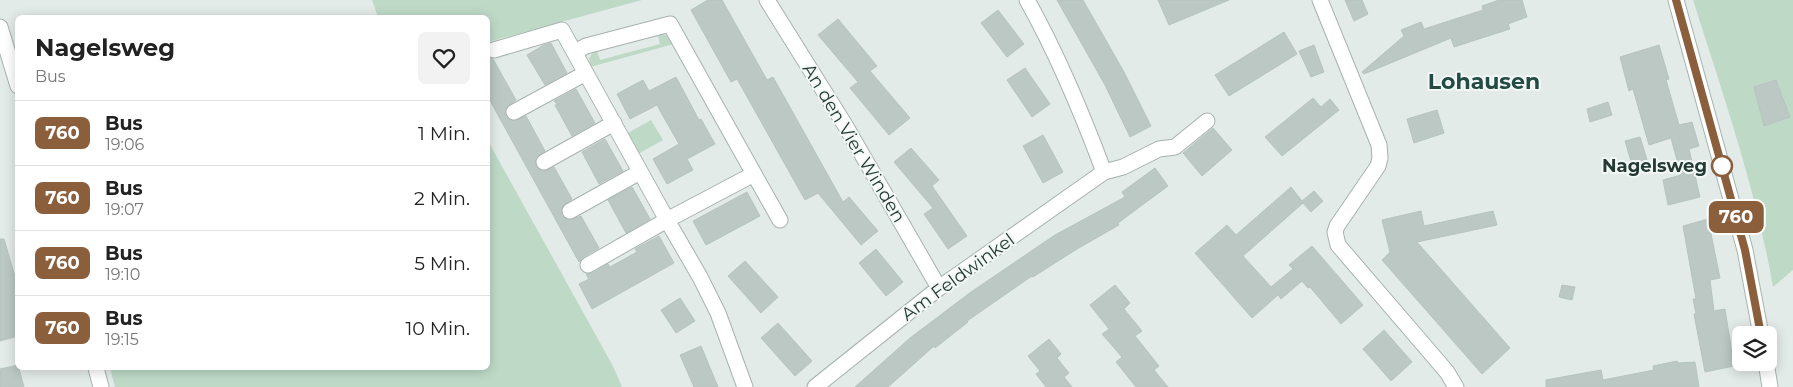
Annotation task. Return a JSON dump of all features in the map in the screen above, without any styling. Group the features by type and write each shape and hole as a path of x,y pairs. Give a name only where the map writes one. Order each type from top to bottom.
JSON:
{"street":[{"name":"An den Vier Winden","path":"767,0 845,126 939,288"},
{"path":"1027,0 1045,32 1077,100 1104,172"},
{"path":"1320,0 1379,145 1380,158 1378,166 1337,226 1338,245 1447,372 1456,387"},
{"path":"1676,0 1745,250 1759,326"},
{"path":"575,52 586,46 670,24 780,220"},
{"path":"0,27 15,76"},
{"path":"494,50 562,30 700,277 718,313 745,387"},
{"path":"514,112 586,73"},
{"name":"Am Feldwinkel","path":"815,387 939,288 1104,172 1123,167 1160,148 1175,147 1207,121"},
{"path":"544,162 614,123"},
{"path":"570,211 640,172"},
{"path":"588,265 754,174"},
{"path":"97,370 101,387"},
{"path":"1767,371 1770,387"}],"green space":[{"path":"372,0 642,0 490,41 490,15 377,15"},
{"path":"1693,0 1793,0 1793,270 1773,287 1758,214 1748,178"},
{"path":"657,32 668,36 674,44 590,67 589,58 596,48 600,60 660,44"},
{"path":"651,120 663,140 638,154 626,134"},
{"path":"490,145 613,366 622,387 115,387 111,370 490,370"}],"building":[{"path":"708,0 722,0 767,80 773,77 843,202 849,197 878,231 861,245 818,193 805,200 737,79 731,82 691,10"},
{"path":"1057,0 1083,0 1124,72 1151,126 1130,137 1105,85"},
{"path":"1158,0 1229,0 1169,25"},
{"path":"1345,0 1362,0 1368,14 1354,21"},
{"path":"1499,0 1522,0 1527,17 1508,24 1510,29 1454,47 1451,38 1364,74 1362,72 1404,36 1401,30 1421,22 1424,29 1483,10 1482,6"},
{"path":"998,10 1024,44 1007,57 981,23"},
{"path":"838,19 877,66 870,71 910,118 889,135 850,88 858,82 818,35"},
{"path":"1284,32 1297,54 1229,96 1215,75"},
{"path":"551,43 567,73 545,85 527,55"},
{"path":"1314,45 1324,72 1311,77 1299,51"},
{"path":"1659,45 1669,79 1666,80 1679,125 1692,122 1699,146 1689,149 1700,197 1668,205 1663,180 1681,175 1671,138 1649,145 1633,89 1629,91 1620,57"},
{"path":"490,58 493,59 516,100 506,108 506,117 514,121 526,116 545,151 536,157 536,166 543,171 554,167 572,199 562,207 562,216 570,220 581,216 599,248 583,257 579,262 490,101"},
{"path":"1025,68 1050,104 1032,117 1007,80"},
{"path":"676,77 699,120 701,119 715,144 687,159 693,170 667,184 653,159 679,144 657,105 630,119 617,94 643,80 649,91"},
{"path":"1776,80 1790,117 1764,126 1754,87"},
{"path":"576,89 595,123 572,136 554,101"},
{"path":"1313,98 1321,107 1330,99 1339,110 1282,156 1265,137"},
{"path":"1608,102 1612,115 1590,122 1587,109"},
{"path":"1437,110 1444,133 1414,143 1407,119"},
{"path":"1213,128 1232,150 1202,176 1183,153"},
{"path":"1043,135 1063,172 1043,183 1023,146"},
{"path":"1640,137 1648,163 1633,168 1625,141"},
{"path":"605,139 623,171 599,184 582,152"},
{"path":"911,148 939,180 932,186 967,236 948,249 924,214 933,208 894,162"},
{"path":"1155,168 1168,186 1118,223 1119,225 1032,276 967,321 935,348 934,346 888,387 855,387 910,338 971,292 1055,235 1125,197 1122,192"},
{"path":"632,187 650,219 626,233 608,200"},
{"path":"1291,187 1302,201 1314,191 1323,201 1311,212 1303,203 1243,256 1271,287 1293,269 1289,265 1312,246 1363,305 1341,324 1310,287 1308,288 1302,281 1281,299 1278,295 1252,318 1195,253 1227,225 1236,235"},
{"path":"747,192 760,216 706,245 693,221"},
{"path":"1421,211 1424,226 1493,211 1497,225 1417,242 1510,348 1482,374 1382,260 1390,252 1382,220"},
{"path":"1708,219 1720,278 1710,280 1714,311 1725,309 1732,353 1732,366 1705,372 1694,314 1696,314 1693,299 1696,299 1683,226"},
{"path":"659,236 674,263 592,309 579,284 589,279 586,274 593,273 608,264 610,267 637,252 635,249"},
{"path":"0,239 4,239 15,277 15,337 0,341"},
{"path":"876,249 903,282 886,296 859,263"},
{"path":"745,261 778,297 761,313 728,276"},
{"path":"1115,285 1130,303 1124,309 1142,331 1135,336 1159,366 1154,370 1168,387 1136,387 1116,362 1122,357 1102,334 1109,329 1090,305"},
{"path":"1562,285 1575,287 1572,300 1559,297"},
{"path":"680,298 695,321 676,333 661,310"},
{"path":"778,323 812,361 795,376 761,338"},
{"path":"1384,330 1412,362 1391,381 1363,349"},
{"path":"1049,339 1061,354 1057,358 1069,373 1064,377 1072,387 1046,387 1036,374 1040,371 1028,356"},
{"path":"701,346 718,387 694,387 680,355"},
{"path":"1677,361 1678,363 1695,362 1699,387 1546,387 1546,380 1601,370 1603,380 1654,370 1653,366"},
{"path":"15,366 15,370 19,370 24,387 0,387 0,369"}],"bus line":[{"name":"760","path":"1676,0 1745,250 1759,326"}],"place":[{"name":"Nagelsweg","path":"1722,166"}],"district":[{"name":"Lohausen","path":"1484,81"}]}
